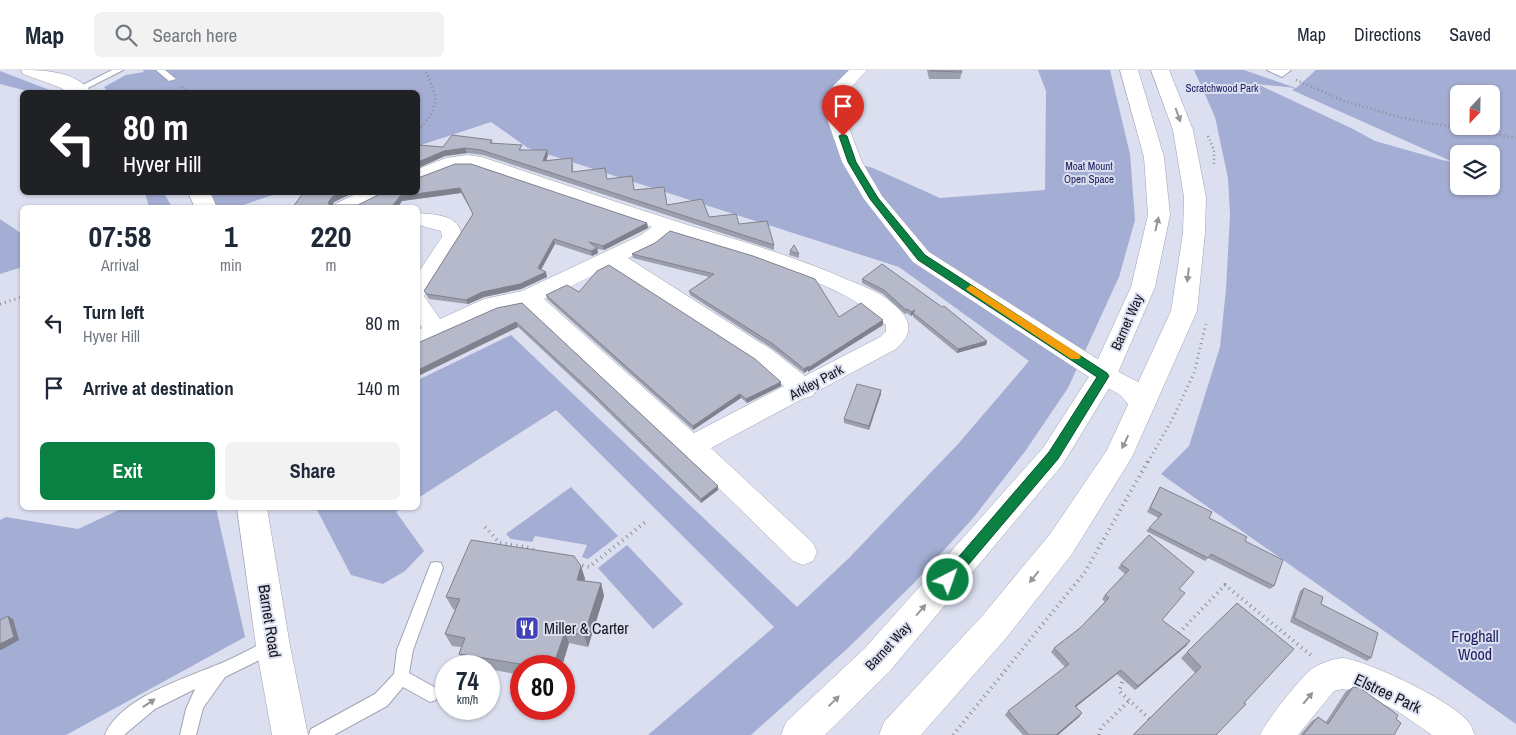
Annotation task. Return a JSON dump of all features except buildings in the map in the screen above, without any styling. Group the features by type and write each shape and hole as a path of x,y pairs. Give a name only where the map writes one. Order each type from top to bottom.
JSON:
{"main road":[{"path":"30,70 66,83 77,90"},
{"name":"Barnet Way","path":"799,735 877,660 1053,456 1104,376 1143,287 1159,215 1154,158 1129,70"},
{"path":"897,735 995,626 1061,544 1118,457 1184,311 1194,233 1195,196 1183,130 1160,70"},
{"name":"Barnet Road","path":"252,510 273,646 290,735"}],"street":[{"path":"859,70 840,89 832,107 852,162 880,206 921,257 1104,376 1128,389 1142,406"},
{"name":"Arkley Park","path":"420,175 452,161 475,161 840,284 870,298 892,314 898,322 896,336 888,344 692,446"},
{"path":"349,205 371,195"},
{"path":"420,219 444,223 451,228 452,237 420,287"},
{"path":"420,310 426,335 492,305 528,296 648,240 659,233 666,225"},
{"path":"612,257 764,356 804,389"},
{"path":"528,296 692,446 803,552"},
{"name":"Elstree Park","path":"1332,675 1346,674 1392,691 1440,719 1458,735"},
{"path":"1277,735 1323,680 1332,675"}],"lane":[{"path":"81,90 119,70"},
{"path":"160,70 172,79"},
{"path":"1272,70 1284,72"},
{"path":"317,735 381,700 401,677 405,650 436,568"},
{"path":"113,735 136,712 165,693 222,671 273,646"},
{"path":"188,735 191,714 198,699 207,685 222,671"},
{"path":"401,677 430,694"}],"path":[{"path":"420,128 432,110 436,94 425,70"},
{"path":"1284,72 1344,101 1402,118 1516,138"},
{"path":"0,304 20,298"},
{"path":"570,563 589,567 648,520"},
{"path":"485,527 500,543 531,548 542,557"},
{"path":"1178,633 1225,585 1306,650 1332,675"},
{"path":"1123,675 1123,684 1118,690 1154,724"},
{"path":"1099,735 1101,728 1130,700"}],"green space":[{"name":"Moat Mount Open Space","path":"143,70 859,70 832,107 852,162 873,168 940,198 1045,190 1046,91 1038,70 1110,70 1130,154 1135,220 1119,277 1068,388 1026,450 974,517 914,583 848,648 751,735 648,735 774,627 556,410 420,497 420,379 511,335 797,607 849,558 959,443 1029,361 899,267 528,148 491,122 420,145 420,90 106,90 104,87 126,75 144,72"},
{"path":"1194,70 1244,70 1296,88 1316,70 1516,70 1516,724 1161,474 1189,446 1220,347 1226,289 1230,215 1228,178 1215,117","holes":["1257,84 1295,88 1292,90 1450,161 1450,145 1500,145 1500,195 1450,195 1450,161 1375,141"]},
{"path":"0,71 50,90 23,90 0,84"},
{"path":"146,195 165,195 171,205 148,205"},
{"path":"210,195 273,195 243,205 215,205"},
{"path":"0,219 20,233 20,268 0,274"},
{"path":"571,487 618,536 588,559 582,557 587,545 535,536 532,542 511,539 506,534"},
{"path":"119,510 216,510 245,637 66,735 0,735 0,520 6,517 78,529"},
{"path":"317,510 399,510 396,512 424,551 405,571 383,584 351,575"},
{"path":"627,545 683,604 653,629 598,568"}],"slow traffic":[{"path":"971,289 1075,357"}],"place":[{"name":"Miller & Carter","path":"527,628"}],"route":[{"path":"843,136 852,162 874,199 921,257 1104,376 1053,456 948,580"}],"park label":[{"name":"Scratchwood Park","path":"1222,88"},
{"name":"Froghall Wood","path":"1475,645"}]}
